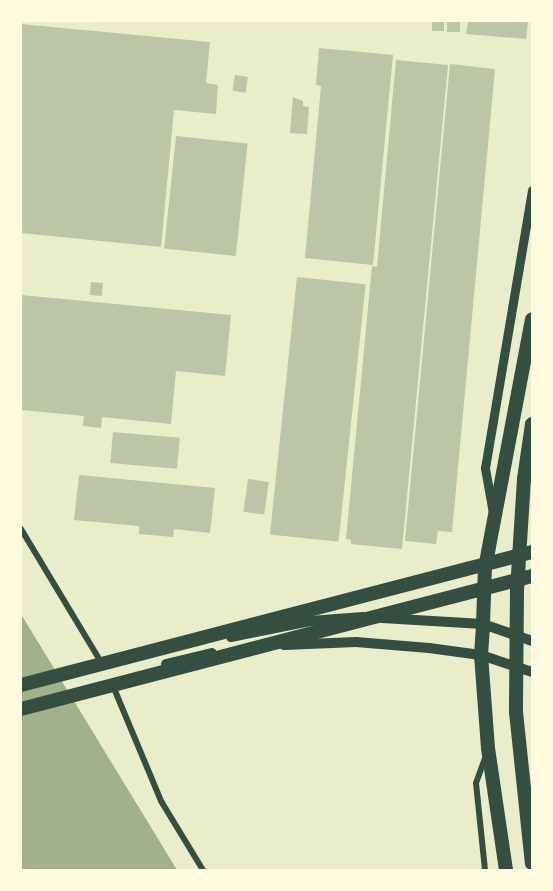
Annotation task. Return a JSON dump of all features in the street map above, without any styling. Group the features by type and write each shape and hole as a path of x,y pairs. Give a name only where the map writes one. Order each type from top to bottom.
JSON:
{"highway":[{"path":"506,870 488,748 481,655 485,568 532,319"},
{"path":"532,424 524,479 517,591 516,712 532,863"},
{"path":"21,684 532,552"},
{"path":"21,710 532,576"}],"main road":[{"path":"21,691 239,635 338,617 483,624 532,641"},
{"path":"21,704 194,657 248,646 356,642 481,655 532,672"}],"street":[{"path":"494,521 485,468 532,190"},
{"path":"21,529 105,668"},
{"path":"111,680 161,801 203,870"},
{"path":"485,870 476,783 488,748"}],"shaded area":[{"path":"21,614 38,642 177,870 21,870"}],"building":[{"path":"432,21 444,21 444,31 432,31"},
{"path":"447,21 460,21 460,32 447,32"},
{"path":"468,21 528,21 526,39 466,34"},
{"path":"21,24 210,42 206,83 218,85 216,114 174,110 161,247 21,233"},
{"path":"319,48 393,55 373,265 305,258 321,86 316,85"},
{"path":"396,60 448,65 402,549 351,544 351,540 346,539 372,266 377,267"},
{"path":"450,64 495,69 452,532 438,531 436,544 405,541"},
{"path":"235,75 248,77 245,93 232,91"},
{"path":"293,97 303,101 303,106 309,107 307,134 290,133"},
{"path":"176,136 248,144 236,256 164,248"},
{"path":"297,277 366,284 339,542 270,535"},
{"path":"91,282 103,283 102,296 90,295"},
{"path":"21,295 231,315 225,376 176,371 171,424 102,417 101,428 83,426 84,416 21,410"},
{"path":"113,432 180,438 177,469 110,463"},
{"path":"79,475 215,488 210,533 174,529 173,537 139,534 139,526 74,520"},
{"path":"248,479 269,482 264,515 243,512"}]}
